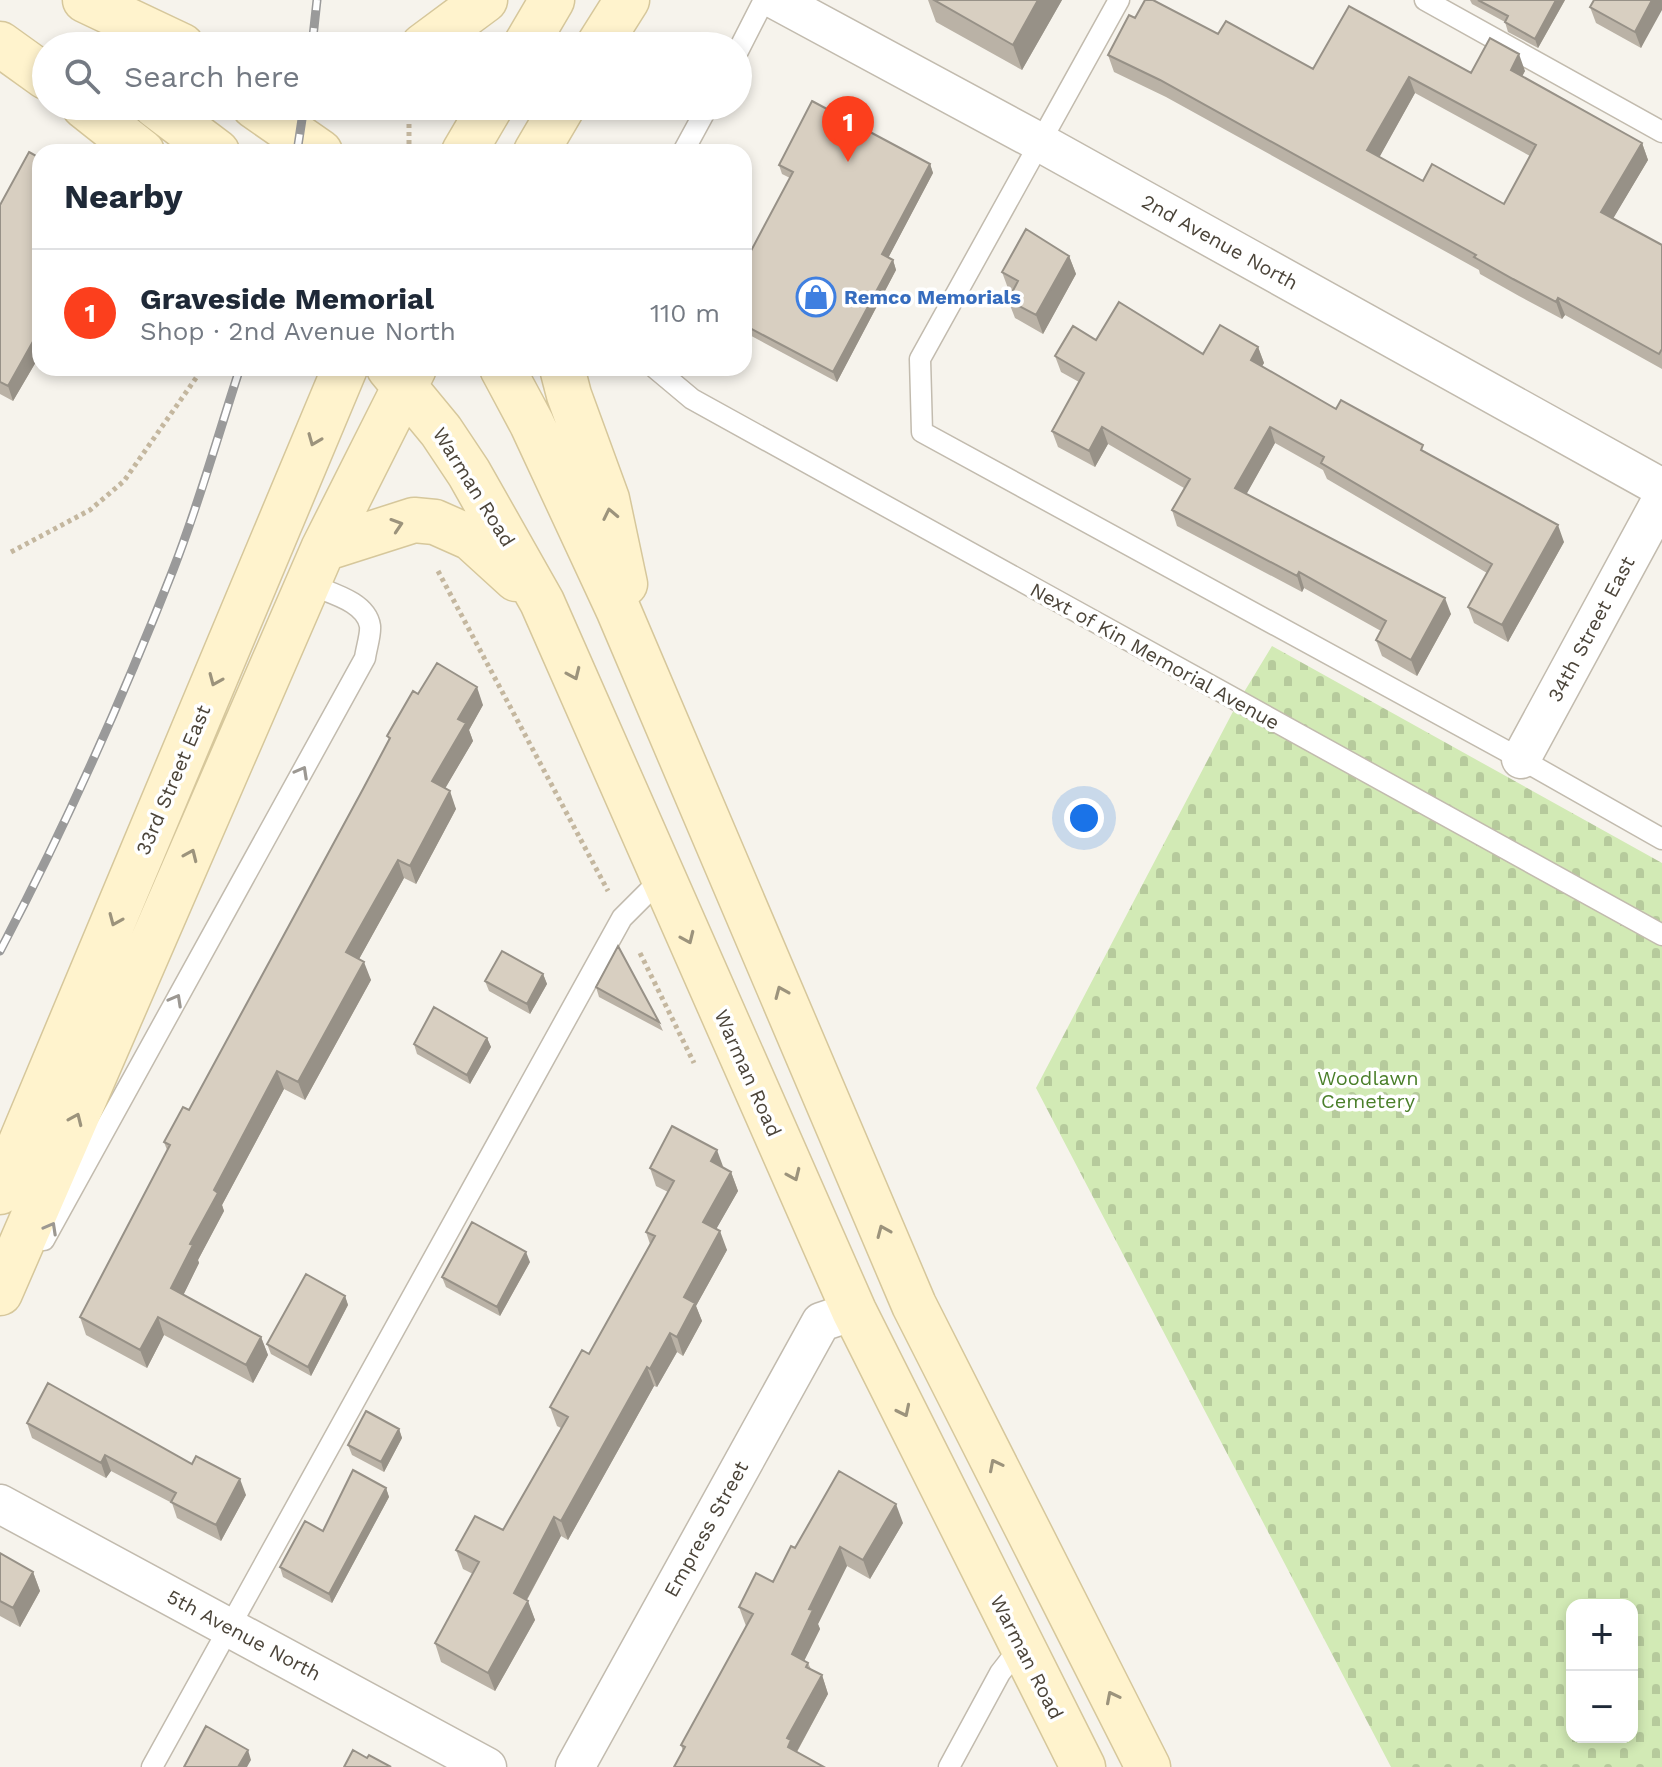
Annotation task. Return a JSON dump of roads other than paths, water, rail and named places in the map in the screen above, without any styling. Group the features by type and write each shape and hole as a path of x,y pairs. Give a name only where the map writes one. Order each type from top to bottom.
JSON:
{"main road":[{"path":"84,0 138,32"},
{"path":"84,0 152,32"},
{"path":"442,32 485,0"},
{"path":"533,32 552,0"},
{"path":"607,32 627,0"},
{"path":"14,56 32,68"},
{"path":"102,120 132,144"},
{"path":"175,120 206,144"},
{"path":"274,120 309,144"},
{"path":"469,144 483,120"},
{"name":"33rd Street East","path":"0,1192 342,376"},
{"path":"4,1300 316,567 402,376"},
{"name":"Warman Road","path":"404,376 469,473 542,602 854,1311 1083,1767"},
{"path":"506,376 552,466 645,672 914,1305 1148,1767"},
{"path":"564,376 607,499 645,672"},
{"path":"316,567 414,520 435,522 471,538 542,602"}],"street":[{"name":"2nd Avenue North","path":"776,0 1041,143 1662,488"},
{"name":"34th Street East","path":"1521,759 1662,499"},
{"name":"Empress Street","path":"575,1767 821,1322 854,1311"},
{"name":"5th Avenue North","path":"0,1504 487,1767"}],"lane":[{"path":"748,32 764,0"},
{"path":"1119,0 920,359 922,432 1662,839"},
{"path":"1425,0 1662,132"},
{"path":"687,144 700,120"},
{"name":"Next of Kin Memorial Avenue","path":"665,376 692,399 1662,935"},
{"path":"4,1300 365,658 370,627 364,613 316,567"},
{"path":"152,1767 622,918 662,878"},
{"path":"949,1767 1000,1673 1021,1646"}],"railway":[{"path":"314,32 317,0"},
{"path":"298,144 302,120"},
{"path":"0,951 70,810 154,619 191,520 237,376"}],"place":[{"name":"Graveside Memorial","path":"848,162"},
{"name":"Remco Memorials","path":"816,297"}],"park label":[{"name":"Woodlawn Cemetery","path":"1368,1090"}]}
